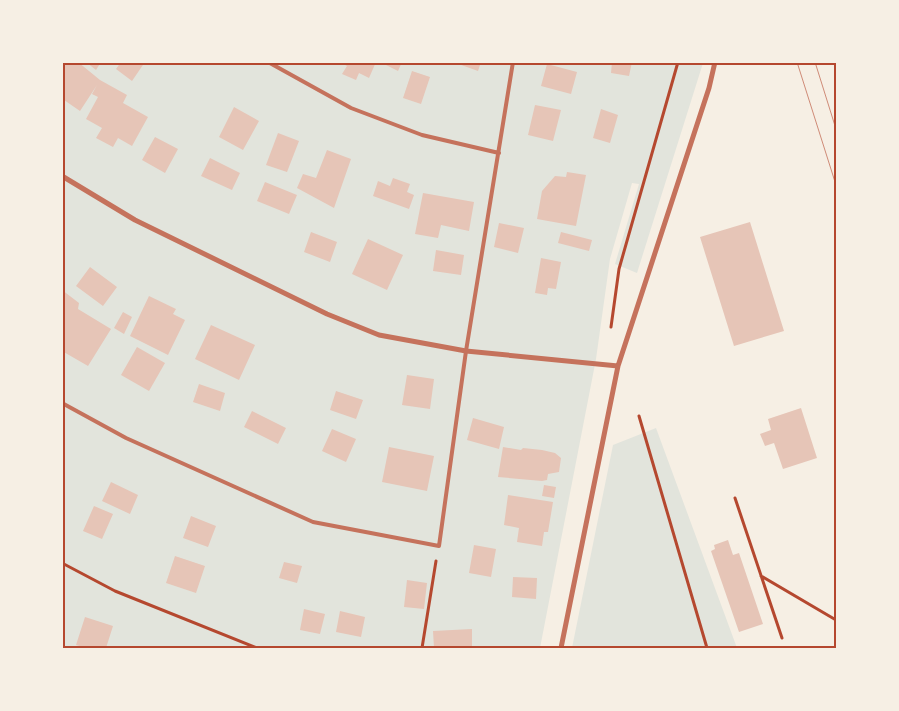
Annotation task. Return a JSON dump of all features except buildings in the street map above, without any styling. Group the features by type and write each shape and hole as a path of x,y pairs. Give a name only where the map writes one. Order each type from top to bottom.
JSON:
{"street":[{"path":"561,648 618,366 709,88 715,62"},
{"path":"62,176 134,220 327,314 379,335 466,351 618,366"}],"lane":[{"path":"268,62 352,108 422,135 498,153"},
{"path":"62,403 126,438 313,522 439,546 466,351 513,62"}],"path":[{"path":"605,365 619,268 678,62"},
{"path":"639,416 707,648"},
{"path":"735,498 782,638"},
{"path":"422,648 439,546"},
{"path":"62,564 115,591 257,648"},
{"path":"761,576 836,620"}],"shaded area":[{"path":"62,63 703,63 637,273 615,264 639,184 632,183 610,259 596,359 540,648 63,648"},
{"path":"656,428 737,648 572,648 613,445"}],"tram line":[{"path":"797,62 836,185"},
{"path":"815,62 836,129"}]}
